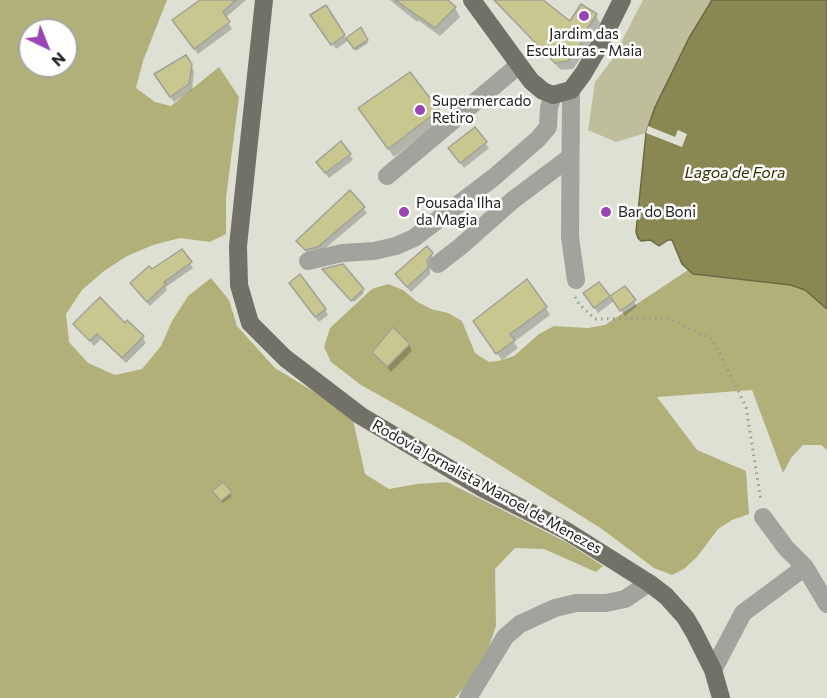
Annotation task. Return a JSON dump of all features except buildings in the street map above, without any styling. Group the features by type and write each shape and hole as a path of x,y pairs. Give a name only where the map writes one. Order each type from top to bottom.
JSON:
{"main road":[{"name":"Rodovia Jornalista Manoel de Menezes","path":"264,0 238,246 239,285 250,323 285,358 361,416 484,489 565,530 666,596 685,617 713,670 721,698"},
{"path":"472,0 531,81 543,91 553,95 571,90 596,52 622,0"}],"lane":[{"path":"387,176 519,65"},
{"path":"571,90 570,237 576,280"},
{"path":"308,261 342,253 374,251 396,246 414,238 518,158 538,139 548,128 549,108 553,95"},
{"path":"438,264 513,200 569,158"},
{"path":"763,517 786,548 805,567 827,604"},
{"path":"713,670 743,613 805,567"},
{"path":"468,698 505,637 520,624 555,608 576,603 606,603 625,598 649,583"}],"path":[{"path":"576,280 568,286 579,304 595,319 668,318 712,339 746,407 763,517"}],"green space":[{"path":"643,0 712,0 689,38 655,107 646,133 616,142 588,130 595,82 612,60"}],"shaded area":[{"path":"0,0 167,0 143,61 136,88 155,102 171,106 219,67 239,97 226,198 226,234 210,242 180,238 153,245 127,256 104,271 82,290 66,314 69,342 88,363 115,375 142,369 161,346 172,321 188,296 211,278 229,300 237,326 275,368 329,401 353,420 365,474 389,489 447,482 568,543 603,566 596,572 544,549 515,548 495,569 496,626 487,652 455,698 0,698"},
{"path":"688,270 693,274 704,276 791,285 805,290 827,309 827,450 821,445 803,445 791,458 783,473 752,390 657,397 697,450 746,471 749,514 732,520 718,529 697,557 684,569 672,575 654,568 602,529 463,442 361,385 331,362 324,347 330,328 372,289 388,284 403,290 416,301 431,309 448,313 462,321 475,353 489,362 498,361 514,356 539,334 554,326 588,328 605,325"}],"water":[{"name":"Lagoa de Fora","path":"712,0 827,0 827,309 805,290 791,285 693,274 682,264 672,240 659,246 650,240 641,241 638,238 636,232 646,133 655,107 689,38"}],"pier":[{"path":"648,126 675,137 678,130 687,134 682,147 646,133"}],"place":[{"name":"Jardim das Esculturas - Maia","path":"584,16"},
{"name":"Supermercado Retiro","path":"420,110"},
{"name":"Pousada Ilha da Magia","path":"404,212"},
{"name":"Bar do Boni","path":"606,212"}]}
